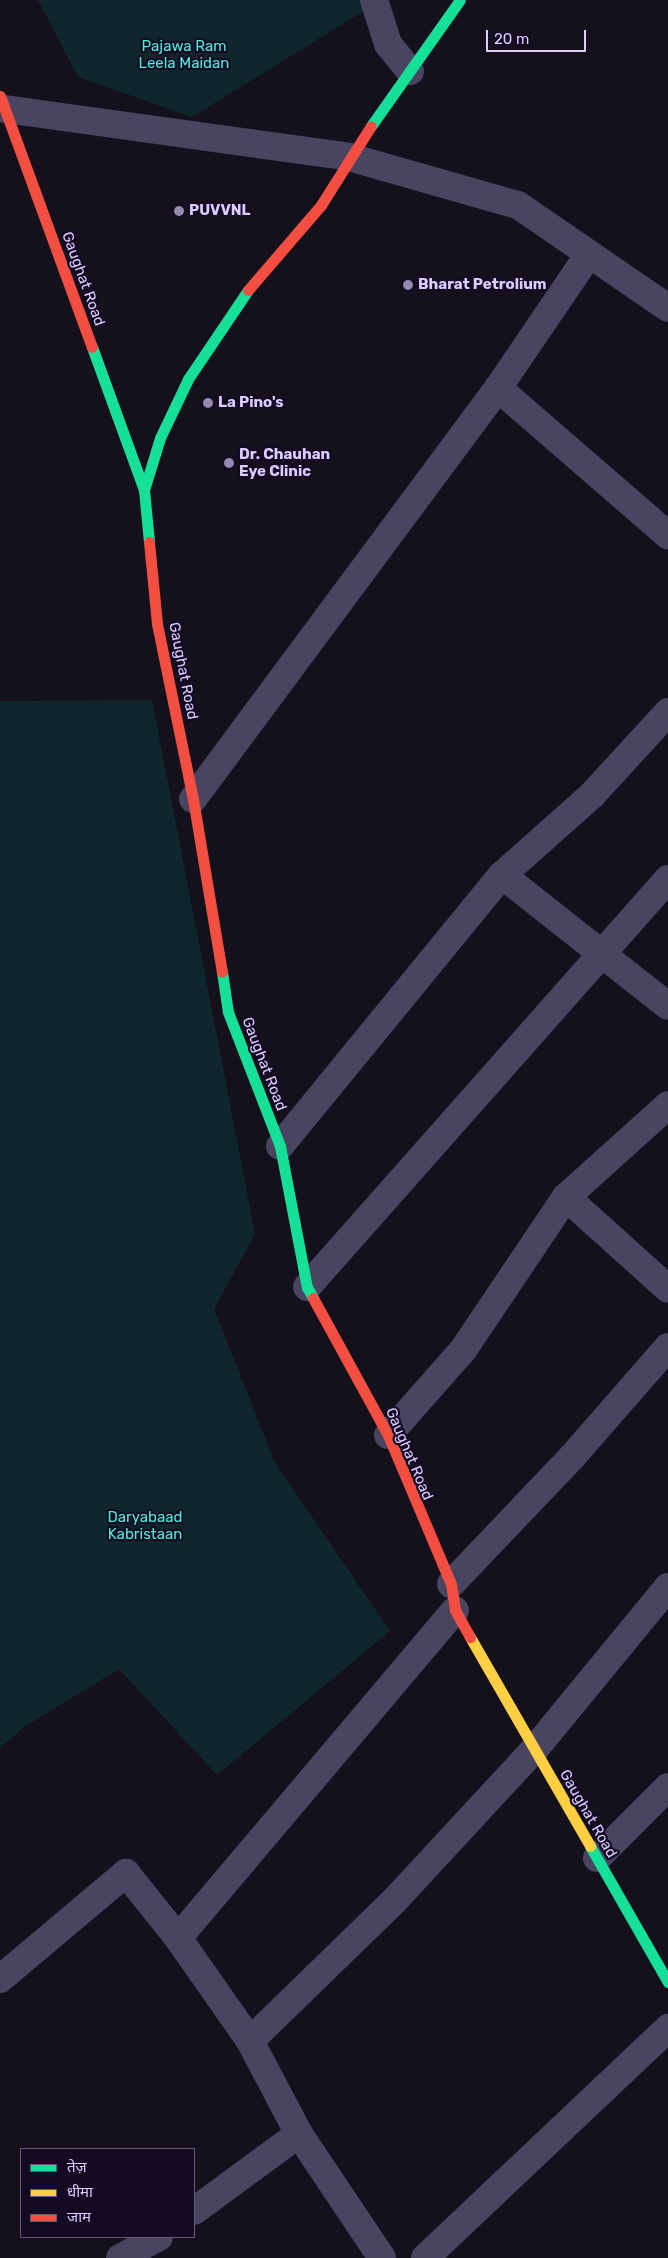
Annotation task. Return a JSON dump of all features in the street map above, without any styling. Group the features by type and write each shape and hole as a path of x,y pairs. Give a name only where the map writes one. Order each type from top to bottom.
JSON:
{"main road":[{"path":"144,490 160,438 188,379 232,309 321,205 349,157 460,0"},
{"name":"Gaughat Road","path":"2,102 144,490 157,624 193,799 228,1012 280,1146 307,1287 388,1435 412,1500 453,1597 534,1750 668,1982"}],"street":[{"path":"374,0 388,44 410,72"},
{"path":"2,102 349,157 518,205 668,308"},
{"path":"193,799 498,388 589,254"},
{"path":"498,388 668,535"},
{"path":"280,1146 502,875 592,795 668,712"},
{"path":"502,875 604,953 668,1006"},
{"path":"307,1287 668,879"},
{"path":"388,1435 463,1350 566,1198 668,1105"},
{"path":"566,1198 668,1289"},
{"path":"178,1938 453,1597 668,1347"},
{"path":"250,2041 394,1901 534,1750 668,1587"},
{"path":"596,1858 668,1787"},
{"path":"0,1979 126,1874 178,1938 250,2041 299,2134 382,2258"},
{"path":"425,2258 668,2028"},
{"path":"195,2210 299,2134"},
{"path":"120,2258 156,2238"}],"green space":[{"name":"Pajawa Ram Leela Maidan","path":"38,0 363,0 367,9 192,117 78,77"},
{"name":"Daryabaad Kabristaan","path":"152,700 255,1234 214,1309 275,1463 390,1631 217,1775 119,1669 24,1727 0,1748 0,701"}],"traffic: fast":[{"path":"371,126 460,0"},
{"path":"144,490 160,438 188,379 248,290"},
{"path":"92,347 144,490 149,542"},
{"path":"222,972 228,1012 280,1146 307,1287 313,1298"},
{"path":"590,1846 668,1982"}],"traffic: slow":[{"path":"470,1637 590,1846"}],"traffic: jam":[{"path":"0,96 92,347"},
{"path":"248,290 321,205 371,126"},
{"path":"149,542 157,624 193,799 222,972"},
{"path":"313,1298 388,1435 451,1584 455,1610 470,1637"}],"place":[{"name":"PUVVNL","path":"179,211"},
{"name":"Bharat Petrolium","path":"408,285"},
{"name":"La Pino's","path":"208,403"},
{"name":"Dr. Chauhan Eye Clinic","path":"229,463"}]}
